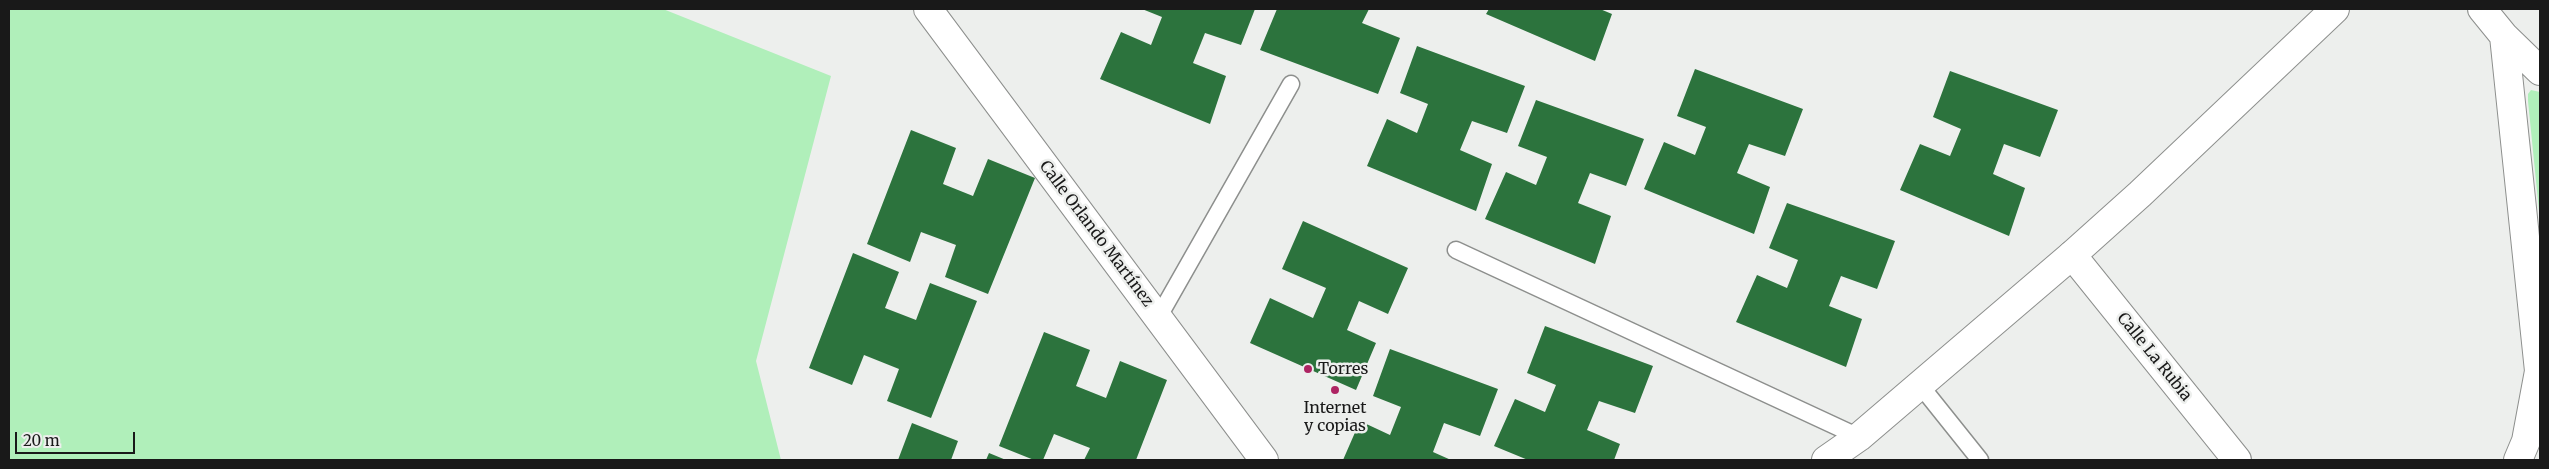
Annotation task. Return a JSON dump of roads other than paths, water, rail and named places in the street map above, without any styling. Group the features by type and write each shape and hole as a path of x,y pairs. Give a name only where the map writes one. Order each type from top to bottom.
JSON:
{"street":[{"path":"1826,460 1859,437 2072,255 2140,194 2335,9"},
{"path":"2482,9 2504,36 2540,71"},
{"name":"Calle Orlando Martínez","path":"936,12 1158,318 1264,460"},
{"path":"2504,36 2539,371 2528,442"},
{"name":"Calle La Rubia","path":"2072,255 2237,460"}],"lane":[{"path":"1158,318 1291,84"},
{"path":"1456,250 1859,437"},
{"path":"1920,385 1980,460"}],"place":[{"name":"Torres","path":"1308,369"},
{"name":"Internet y copias","path":"1335,390"}]}
